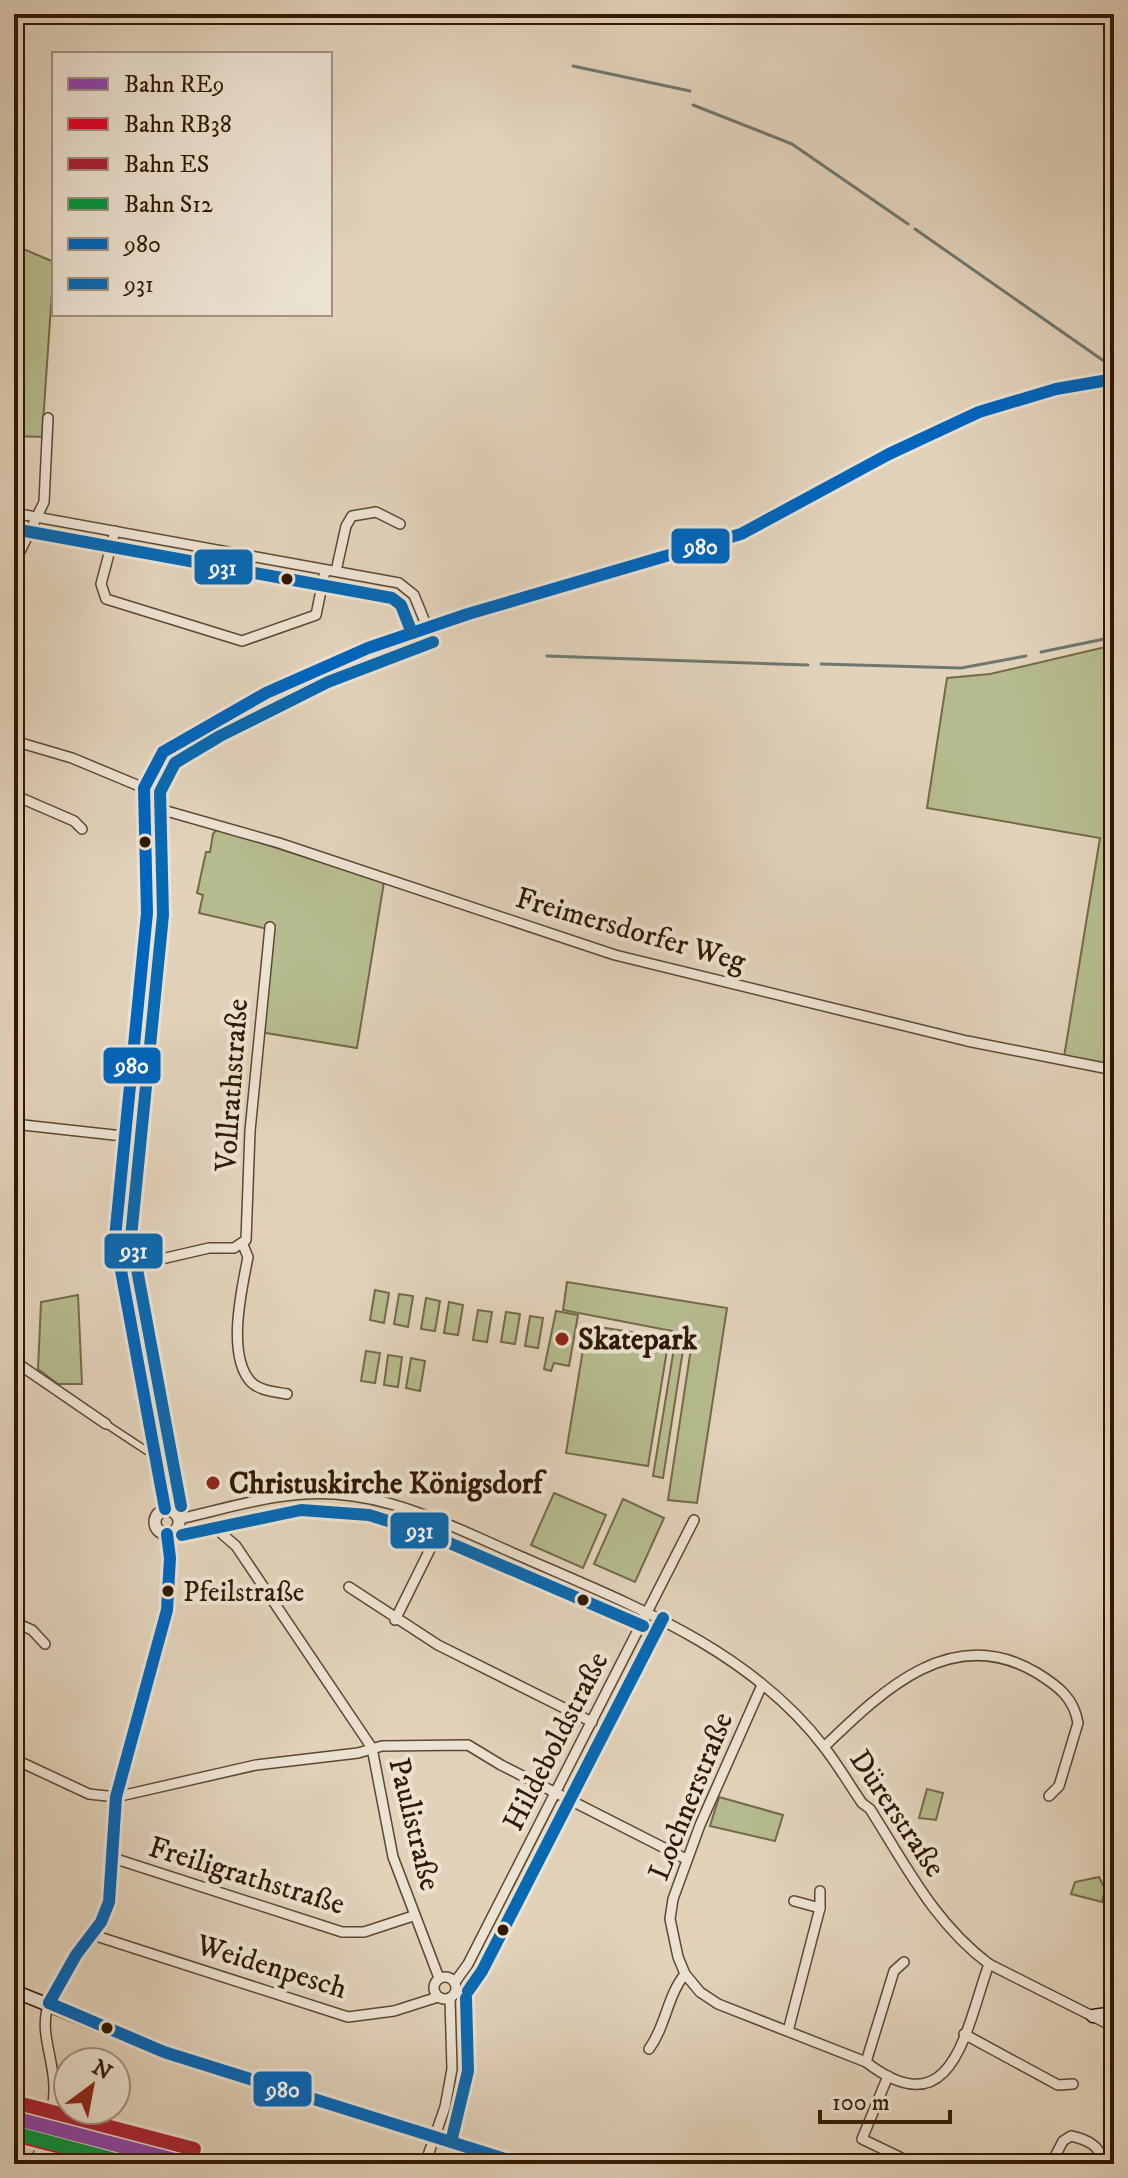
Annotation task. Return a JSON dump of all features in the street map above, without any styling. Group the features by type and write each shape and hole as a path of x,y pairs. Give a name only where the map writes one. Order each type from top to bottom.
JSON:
{"main road":[{"path":"14,1991 164,2052 521,2164"},
{"path":"1093,2016 1114,2013"}],"street":[{"path":"165,1509 118,1269 115,1213 147,913 142,804 144,788 163,752 212,722 322,667 427,627 741,534 889,454 979,412 1056,389 1114,379"},
{"path":"14,564 44,502 48,418"},
{"path":"336,571 346,526 352,516 376,512 400,524"},
{"path":"14,513 336,571 406,587 421,607 427,627"},
{"path":"115,531 101,584 106,599 242,641 312,618 320,605 325,571"},
{"path":"14,741 72,758 144,788"},
{"path":"14,795 74,821 82,829"},
{"name":"Freimersdorfer Weg","path":"142,804 279,843 615,955 980,1044 1114,1070"},
{"name":"Vollrathstraße","path":"270,927 257,1039 247,1235 243,1245 248,1257 237,1336 251,1382 266,1390 287,1394"},
{"path":"14,1124 123,1136"},
{"path":"118,1269 209,1248 243,1245"},
{"path":"14,1361 147,1451 154,1452"},
{"path":"179,1519 289,1495 319,1493 372,1499 443,1523 649,1611"},
{"path":"165,1509 176,1512 179,1519 177,1530 167,1534"},
{"path":"165,1509 154,1520 156,1528 167,1534"},
{"name":"Hildeboldstraße","path":"455,1982 468,1964 694,1520"},
{"path":"395,1620 443,1523"},
{"name":"Paulistraße","path":"221,1533 236,1546 372,1748 393,1857 439,1978 433,1988 438,1997"},
{"path":"35,2163 53,2105 52,2064 43,2024 49,2003 76,1955 93,1935 109,1902 116,1797 167,1610 170,1558 167,1534"},
{"path":"349,1587 395,1620 592,1722"},
{"name":"Dürerstraße","path":"649,1611 701,1642 762,1685 824,1747 862,1803 870,1809 906,1870 945,1925 989,1964 1114,2027"},
{"path":"14,1622 32,1630 45,1644"},
{"path":"824,1747 886,1691 917,1669 963,1657 1006,1660 1051,1681 1073,1703 1077,1714 1078,1723 1059,1786 1049,1796"},
{"name":"Lochnerstraße","path":"685,1974 670,1919 686,1859 762,1685"},
{"path":"14,1759 89,1794 116,1797 256,1765 372,1748 468,1745 686,1859"},
{"name":"Freiligrathstraße","path":"113,1858 342,1932 364,1932 413,1916"},
{"path":"788,2031 820,1908 820,1891"},
{"path":"794,1901 820,1908"},
{"name":"Weidenpesch","path":"93,1935 348,2017 394,2011 438,1997"},
{"path":"866,2062 894,1971 904,1962"},
{"path":"649,2049 660,2034 676,1985 685,1974 700,1992 718,2004 866,2062 888,2076 917,2086 930,2085 950,2068 989,1964"},
{"path":"425,2164 448,2096 452,2069 450,1998 455,1993 455,1982 445,1976 439,1978"},
{"path":"438,1997 450,1998"},
{"path":"964,2034 1058,2085 1073,2084"},
{"path":"888,2076 862,2139 914,2164"},
{"path":"1051,2164 1063,2141 1071,2136 1098,2148 1102,2154 1101,2164"}],"green space":[{"path":"14,245 52,261 52,291 42,437 14,436"},
{"path":"1114,645 1114,1067 1064,1057 1100,838 927,808 947,678 990,674"},
{"path":"217,829 384,882 357,1048 266,1033 262,1027 272,930 199,913 203,895 197,893 206,852 210,852"},
{"path":"567,1282 727,1308 697,1503 668,1500 693,1335 563,1310"},
{"path":"375,1290 389,1293 384,1323 370,1320"},
{"path":"399,1294 413,1296 408,1327 394,1324"},
{"path":"78,1295 82,1384 58,1384 38,1369 41,1302"},
{"path":"426,1298 440,1301 435,1331 421,1329"},
{"path":"449,1302 463,1305 458,1335 444,1333"},
{"path":"478,1310 492,1312 487,1342 473,1340"},
{"name":"Skatepark","path":"556,1311 578,1315 569,1366 554,1363 551,1371 544,1369"},
{"path":"506,1312 520,1314 515,1344 501,1342"},
{"path":"530,1316 543,1318 538,1348 525,1346"},
{"path":"587,1325 669,1338 648,1466 566,1453"},
{"path":"674,1348 683,1350 663,1478 653,1476"},
{"path":"366,1351 380,1353 375,1383 361,1381"},
{"path":"388,1355 402,1357 398,1387 384,1385"},
{"path":"411,1358 425,1361 420,1391 406,1388"},
{"path":"554,1493 606,1515 583,1568 531,1545"},
{"path":"623,1499 664,1518 635,1582 594,1564"},
{"path":"927,1789 943,1793 936,1820 919,1818"},
{"path":"719,1797 783,1815 775,1841 710,1826"},
{"path":"1099,1877 1105,1889 1102,1902 1071,1894 1075,1882"}],"waterway":[{"path":"573,66 690,91"},
{"path":"693,105 792,144 908,224"},
{"path":"915,229 1111,366"},
{"path":"1041,652 1114,637"},
{"path":"547,656 808,665"},
{"path":"821,664 961,668 1026,656"}],"rail line":[{"name":"ES","path":"18,2103 194,2149"},
{"name":"RE9","path":"14,2118 190,2164"},
{"name":"S12","path":"14,2133 130,2164"},
{"name":"RB38","path":"14,2135 127,2164"}],"transit line":[{"name":"980","path":"165,1509 115,1238 147,913 144,788 163,752 266,693 368,648 468,614 741,534 889,454 979,412 1056,389 1114,379"},
{"name":"931","path":"14,529 392,598 401,605 412,633"},
{"name":"931","path":"181,1506 131,1237 163,915 160,792 175,763 220,736 328,682 433,642"},
{"name":"931","path":"182,1535 301,1510 369,1515 424,1532 643,1626"},
{"name":"980","path":"49,2003 76,1955 101,1922 109,1902 116,1797 167,1610 170,1558 167,1534"},
{"name":"931","path":"468,1991 482,1971 663,1618"},
{"name":"931","path":"451,2142 468,2071 466,1998"},
{"name":"980","path":"49,2003 164,2052 521,2164"}],"place":[{"name":"Skatepark","path":"562,1339"},
{"name":"Christuskirche Königsdorf","path":"213,1483"},
{"name":"Pfeilstraße","path":"168,1591"}]}
